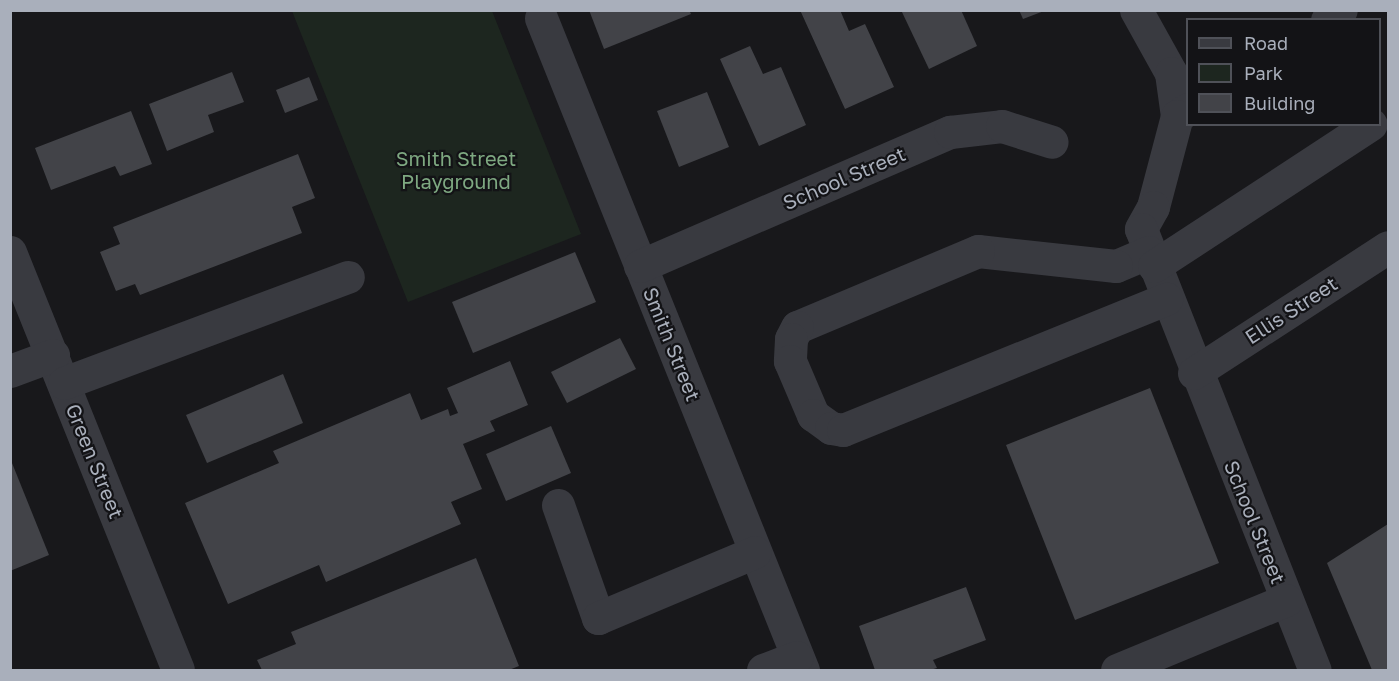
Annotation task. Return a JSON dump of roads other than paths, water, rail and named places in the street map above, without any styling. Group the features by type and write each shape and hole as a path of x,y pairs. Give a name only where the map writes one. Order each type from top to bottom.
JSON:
{"street":[{"path":"1136,10 1171,73 1182,113 1152,207 1148,249"},
{"name":"Smith Street","path":"540,18 800,664"},
{"name":"School Street","path":"640,266 950,132 1002,126 1052,142"},
{"path":"1166,299 843,430 831,428 813,415 790,361 791,339 797,327 978,251 1116,266 1367,126"},
{"name":"Ellis Street","path":"1194,373 1389,247"},
{"name":"School Street","path":"1148,249 1194,373 1315,670"},
{"name":"Green Street","path":"10,252 178,670"},
{"path":"10,371 58,369 348,277"},
{"path":"558,505 598,618 755,552"},
{"path":"1117,670 1286,600"},
{"path":"763,670 800,664"}],"park label":[{"name":"Smith Street Playground","path":"456,170"}]}
